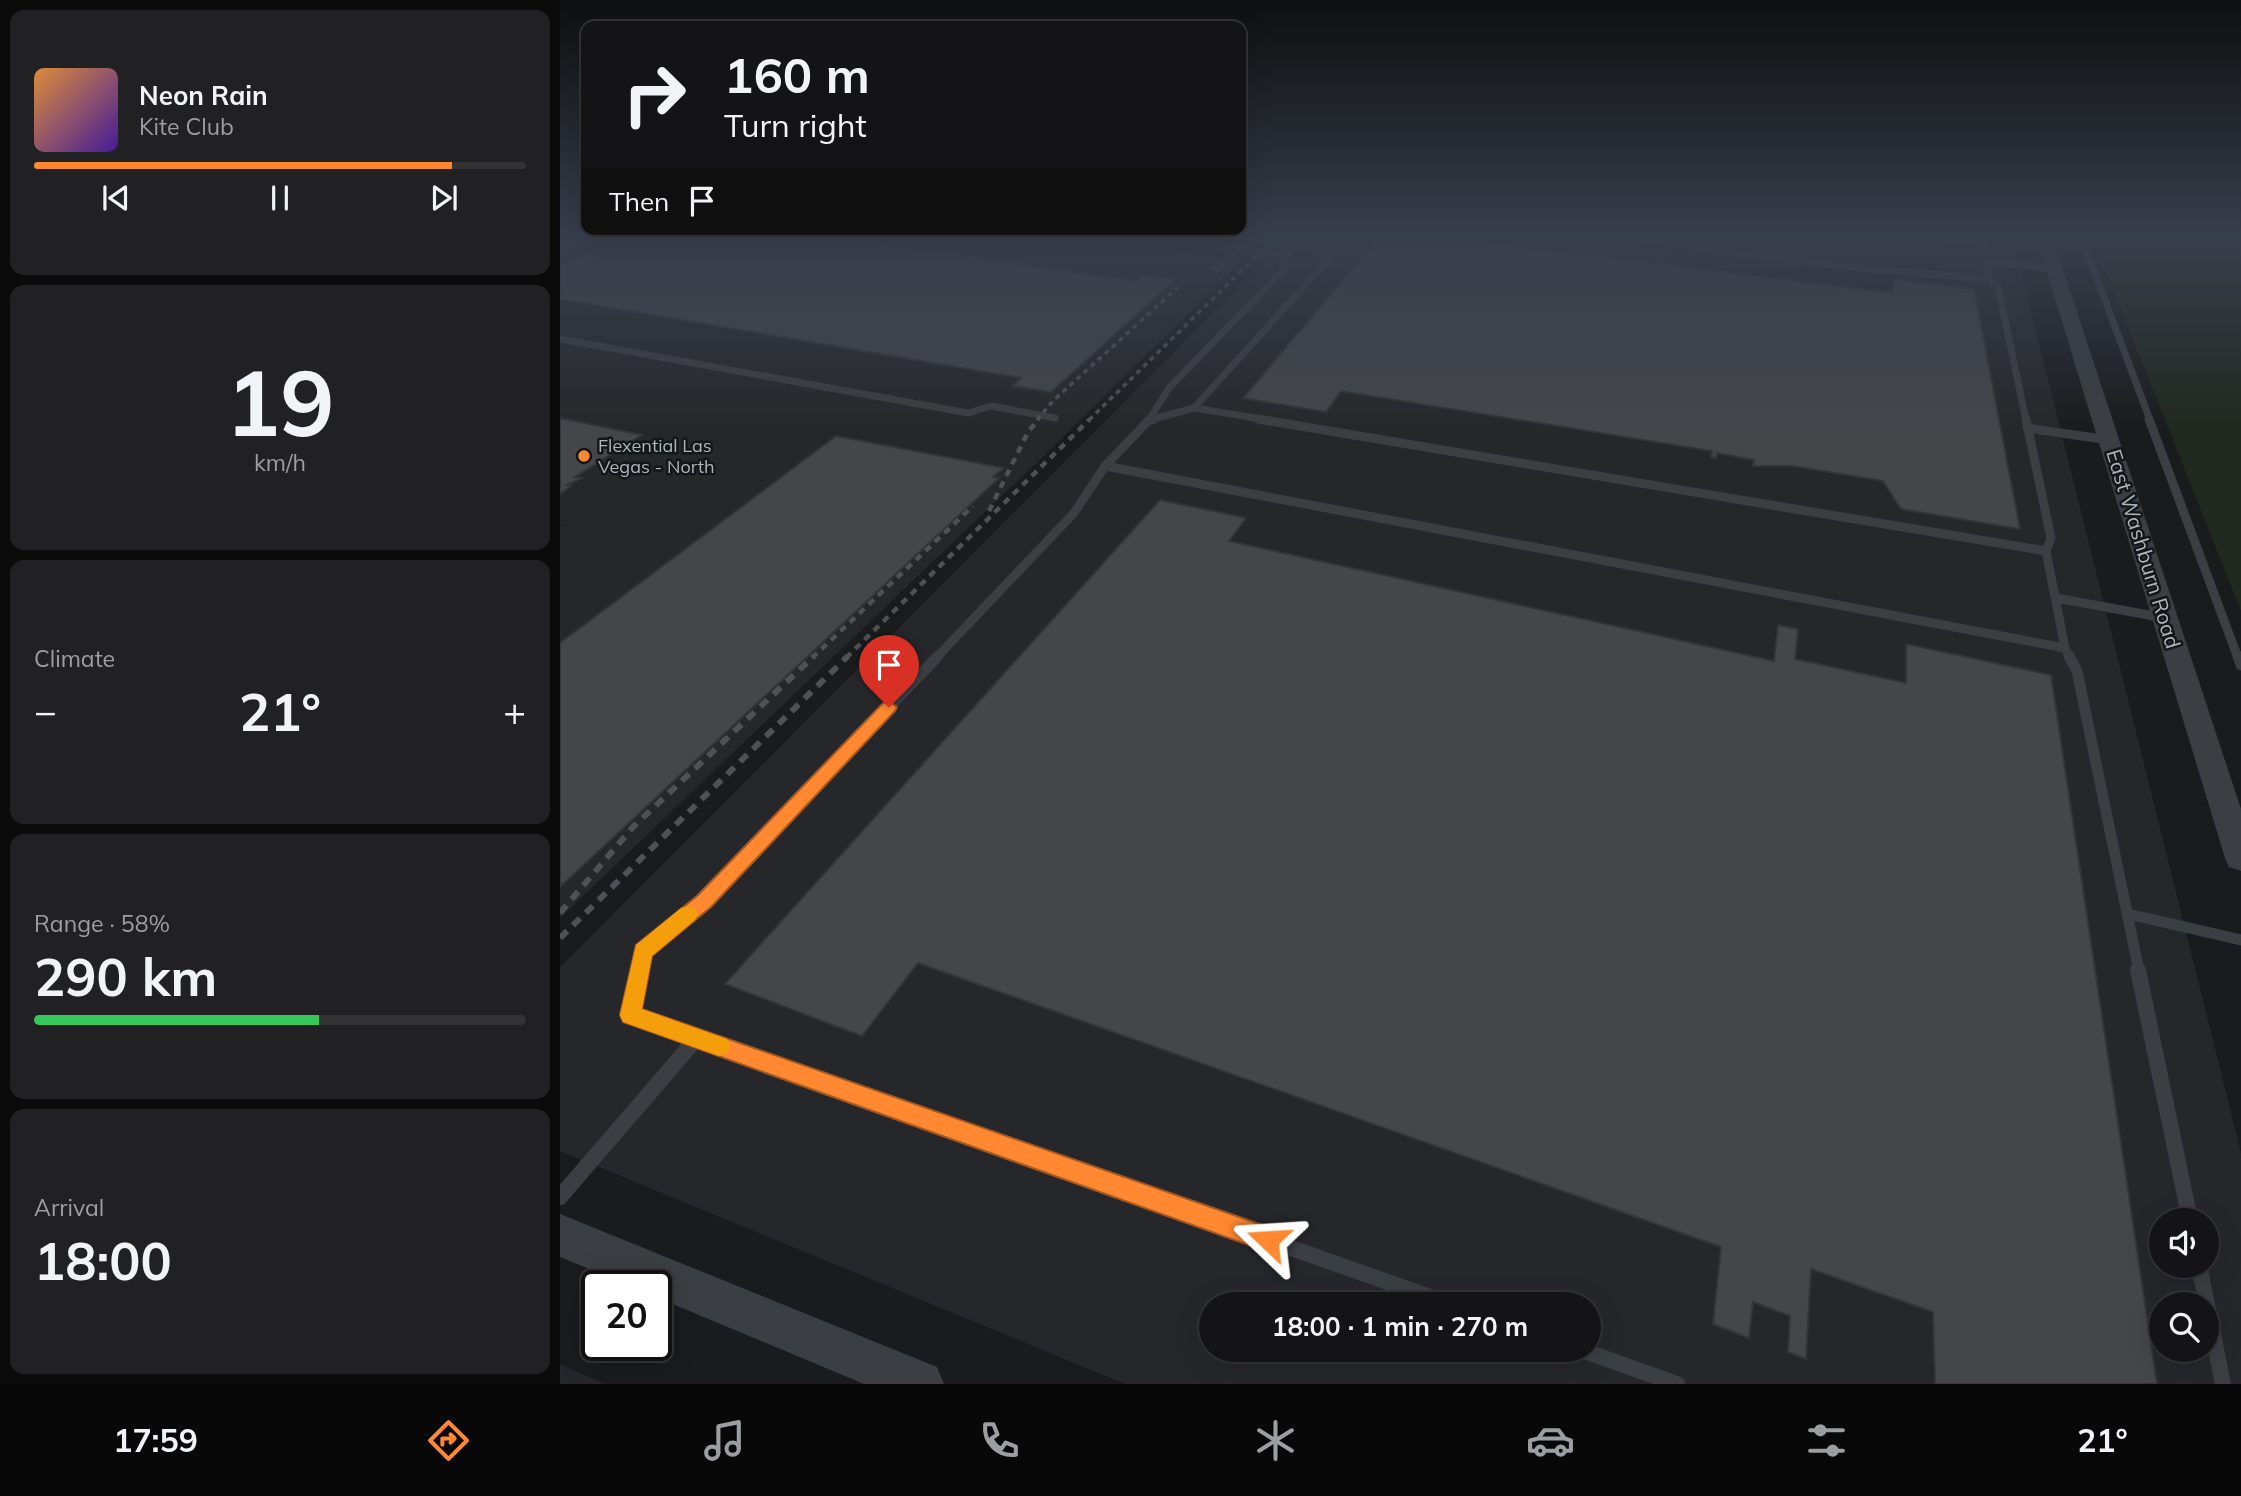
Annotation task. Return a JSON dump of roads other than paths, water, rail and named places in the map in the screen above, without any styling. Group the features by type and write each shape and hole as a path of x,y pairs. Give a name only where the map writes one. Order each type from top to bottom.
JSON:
{"street":[{"name":"East Washburn Road","path":"2065,304 2241,858"},
{"path":"560,1235 920,1384"}],"lane":[{"path":"1251,304 1169,388 1149,420 1105,466 1074,513 704,902 643,951 631,1015 1416,1292"},
{"path":"1194,408 1289,304"},
{"path":"2001,304 2051,538 2046,551 2065,648 2077,671 2188,1208"},
{"path":"2106,304 2241,665"},
{"path":"560,339 968,413 991,406 1055,418"},
{"path":"1149,420 1194,408 2046,551"},
{"path":"2027,428 2109,440"},
{"path":"1105,466 2065,648"},
{"path":"2056,598 2165,618"},
{"path":"2128,914 2241,940"},
{"path":"560,1197 697,1038"},
{"path":"2202,1278 2223,1384"},
{"path":"1601,1357 1677,1384"}],"railway":[{"path":"1037,420 1053,401 1160,304"},
{"path":"1089,420 1208,304"},
{"path":"989,511 1028,432 1039,419"},
{"path":"846,658 1090,419"},
{"path":"812,658 973,506"},
{"path":"560,913 633,827 814,656"},
{"path":"560,938 848,656"}],"place":[{"name":"Flexential Las Vegas - North","path":"584,456"}]}
